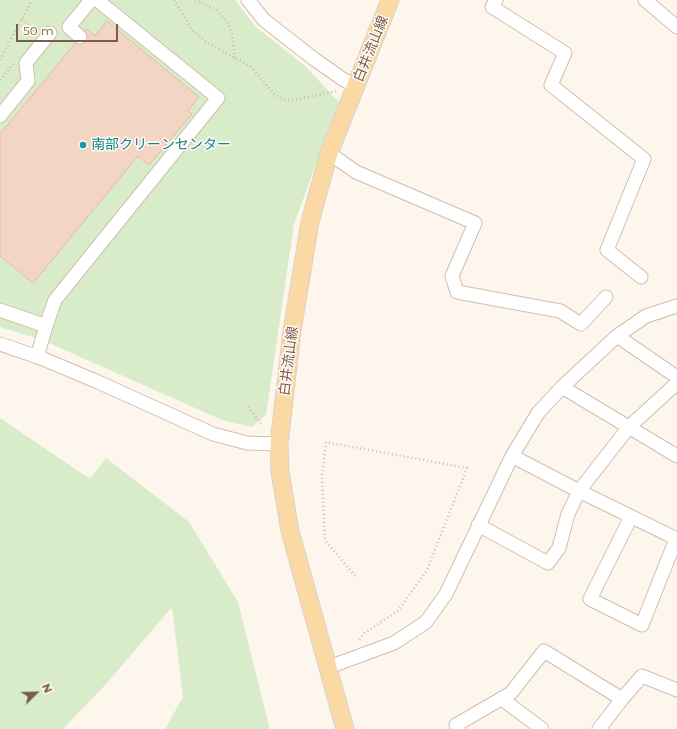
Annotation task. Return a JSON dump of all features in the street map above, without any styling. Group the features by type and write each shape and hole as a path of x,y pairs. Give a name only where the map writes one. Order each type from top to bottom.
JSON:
{"main road":[{"name":"白井流山線","path":"345,729 290,531 280,472 279,444 292,331 310,222 348,88 390,0"}],"street":[{"path":"80,37 69,27 91,0"},
{"path":"37,357 55,300 218,98 98,0"},
{"path":"248,0 264,20 344,80 348,88"},
{"path":"496,0 492,8 565,52 550,85 644,159 607,250 641,277"},
{"path":"645,0 677,27"},
{"path":"0,116 28,82 26,63 45,33"},
{"path":"329,153 356,172 475,223 452,276 457,292 560,311 581,324 606,297"},
{"path":"329,667 394,643 426,622 446,594 512,456 538,413 562,387 617,336 646,316 677,306"},
{"path":"0,310 46,326"},
{"path":"617,336 677,377"},
{"path":"0,344 37,357 213,434 247,443 279,444"},
{"path":"478,525 548,563 559,548 568,514 579,491 629,427 677,383"},
{"path":"562,387 677,456"},
{"path":"512,456 676,539 642,626 590,599 631,517"},
{"path":"458,729 456,725 511,693 544,651 622,699"},
{"path":"599,729 642,676 677,690"},
{"path":"502,699 542,729"}],"path":[{"path":"0,60 32,0"},
{"path":"174,0 193,31 206,42 251,67 275,95 285,100 300,99 348,88"},
{"path":"195,0 217,10 228,24 232,34 235,58"},
{"path":"22,20 45,33"},
{"path":"248,407 262,426"},
{"path":"347,660 363,634 398,611 427,570 467,468 326,442 322,476 325,540 355,576"}],"green space":[{"path":"0,0 235,0 256,27 304,65 339,102 294,224 266,415 252,427 222,420 40,339 0,327"},
{"path":"0,418 90,479 106,458 189,522 238,602 270,729 165,729 183,697 172,607 107,683 63,729 0,729"}],"building":[{"name":"南部クリーンセンター","path":"107,21 199,97 188,111 192,114 149,165 138,156 33,283 0,256 0,134 87,29 95,36"}],"place":[{"name":"南部クリーンセンター","path":"83,145"}]}
